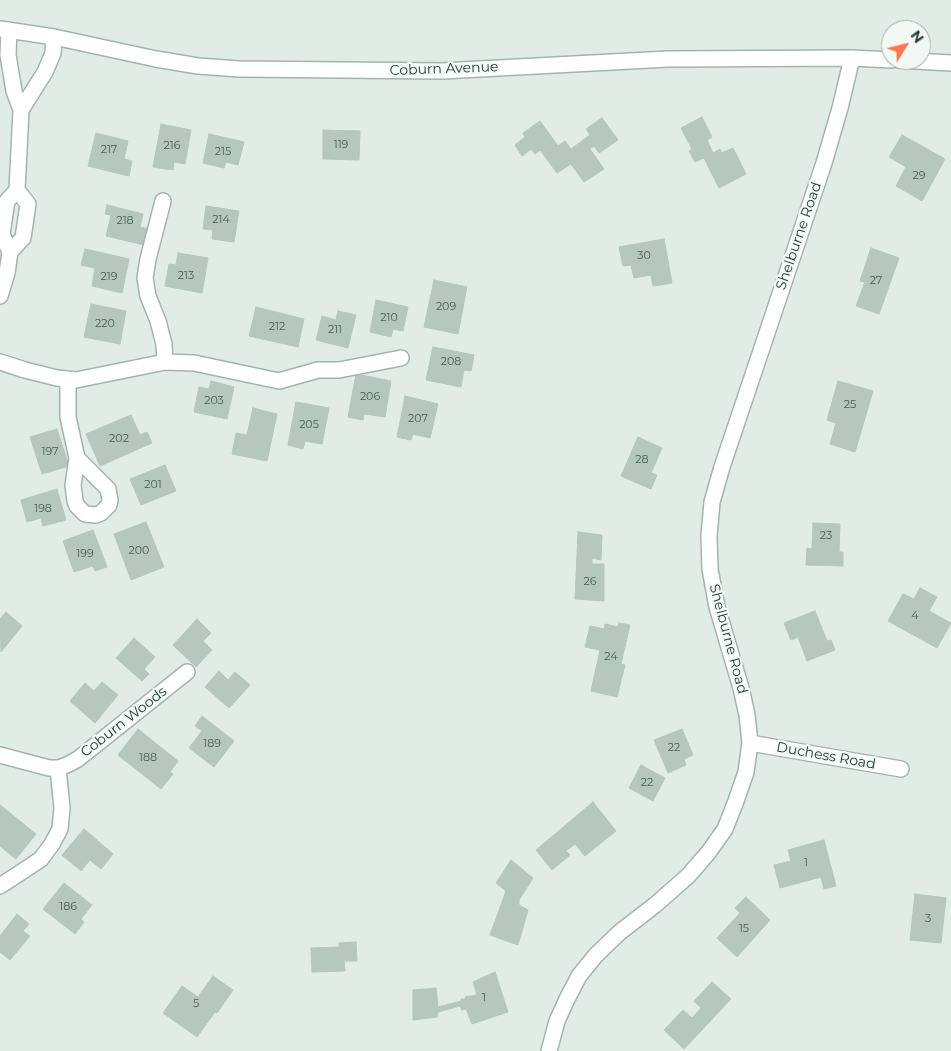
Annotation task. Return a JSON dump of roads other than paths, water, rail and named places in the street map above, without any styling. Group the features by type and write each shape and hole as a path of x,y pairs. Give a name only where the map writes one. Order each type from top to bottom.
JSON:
{"street":[{"name":"Coburn Avenue","path":"5,29 54,37 156,59 198,66 239,68 442,71 668,59 881,59"},
{"path":"0,295 8,273 10,252 2,234 8,201 17,190 21,110 14,91 5,29"},
{"path":"21,110 45,72 53,53 54,37"},
{"name":"Shelburne Road","path":"549,1051 557,1021 580,976 596,955 620,932 656,905 688,876 708,854 725,829 746,772 750,743 747,715 741,688 717,608 710,569 708,536 712,502 824,163 852,58"},
{"path":"931,62 951,63"},
{"path":"10,252 23,238 28,204 17,190"},
{"path":"164,201 148,259 145,278 148,296 158,321 164,344 166,362"},
{"path":"0,362 49,376 76,380 166,362 194,363 279,381 318,370 339,370 401,358"},
{"path":"68,379 68,417 77,458"},
{"name":"Coburn Woods","path":"58,768 78,759 187,672"},
{"name":"Duchess Road","path":"750,743 901,769"},
{"path":"0,755 49,768 58,768 62,808 60,829 41,859 0,886"}]}
